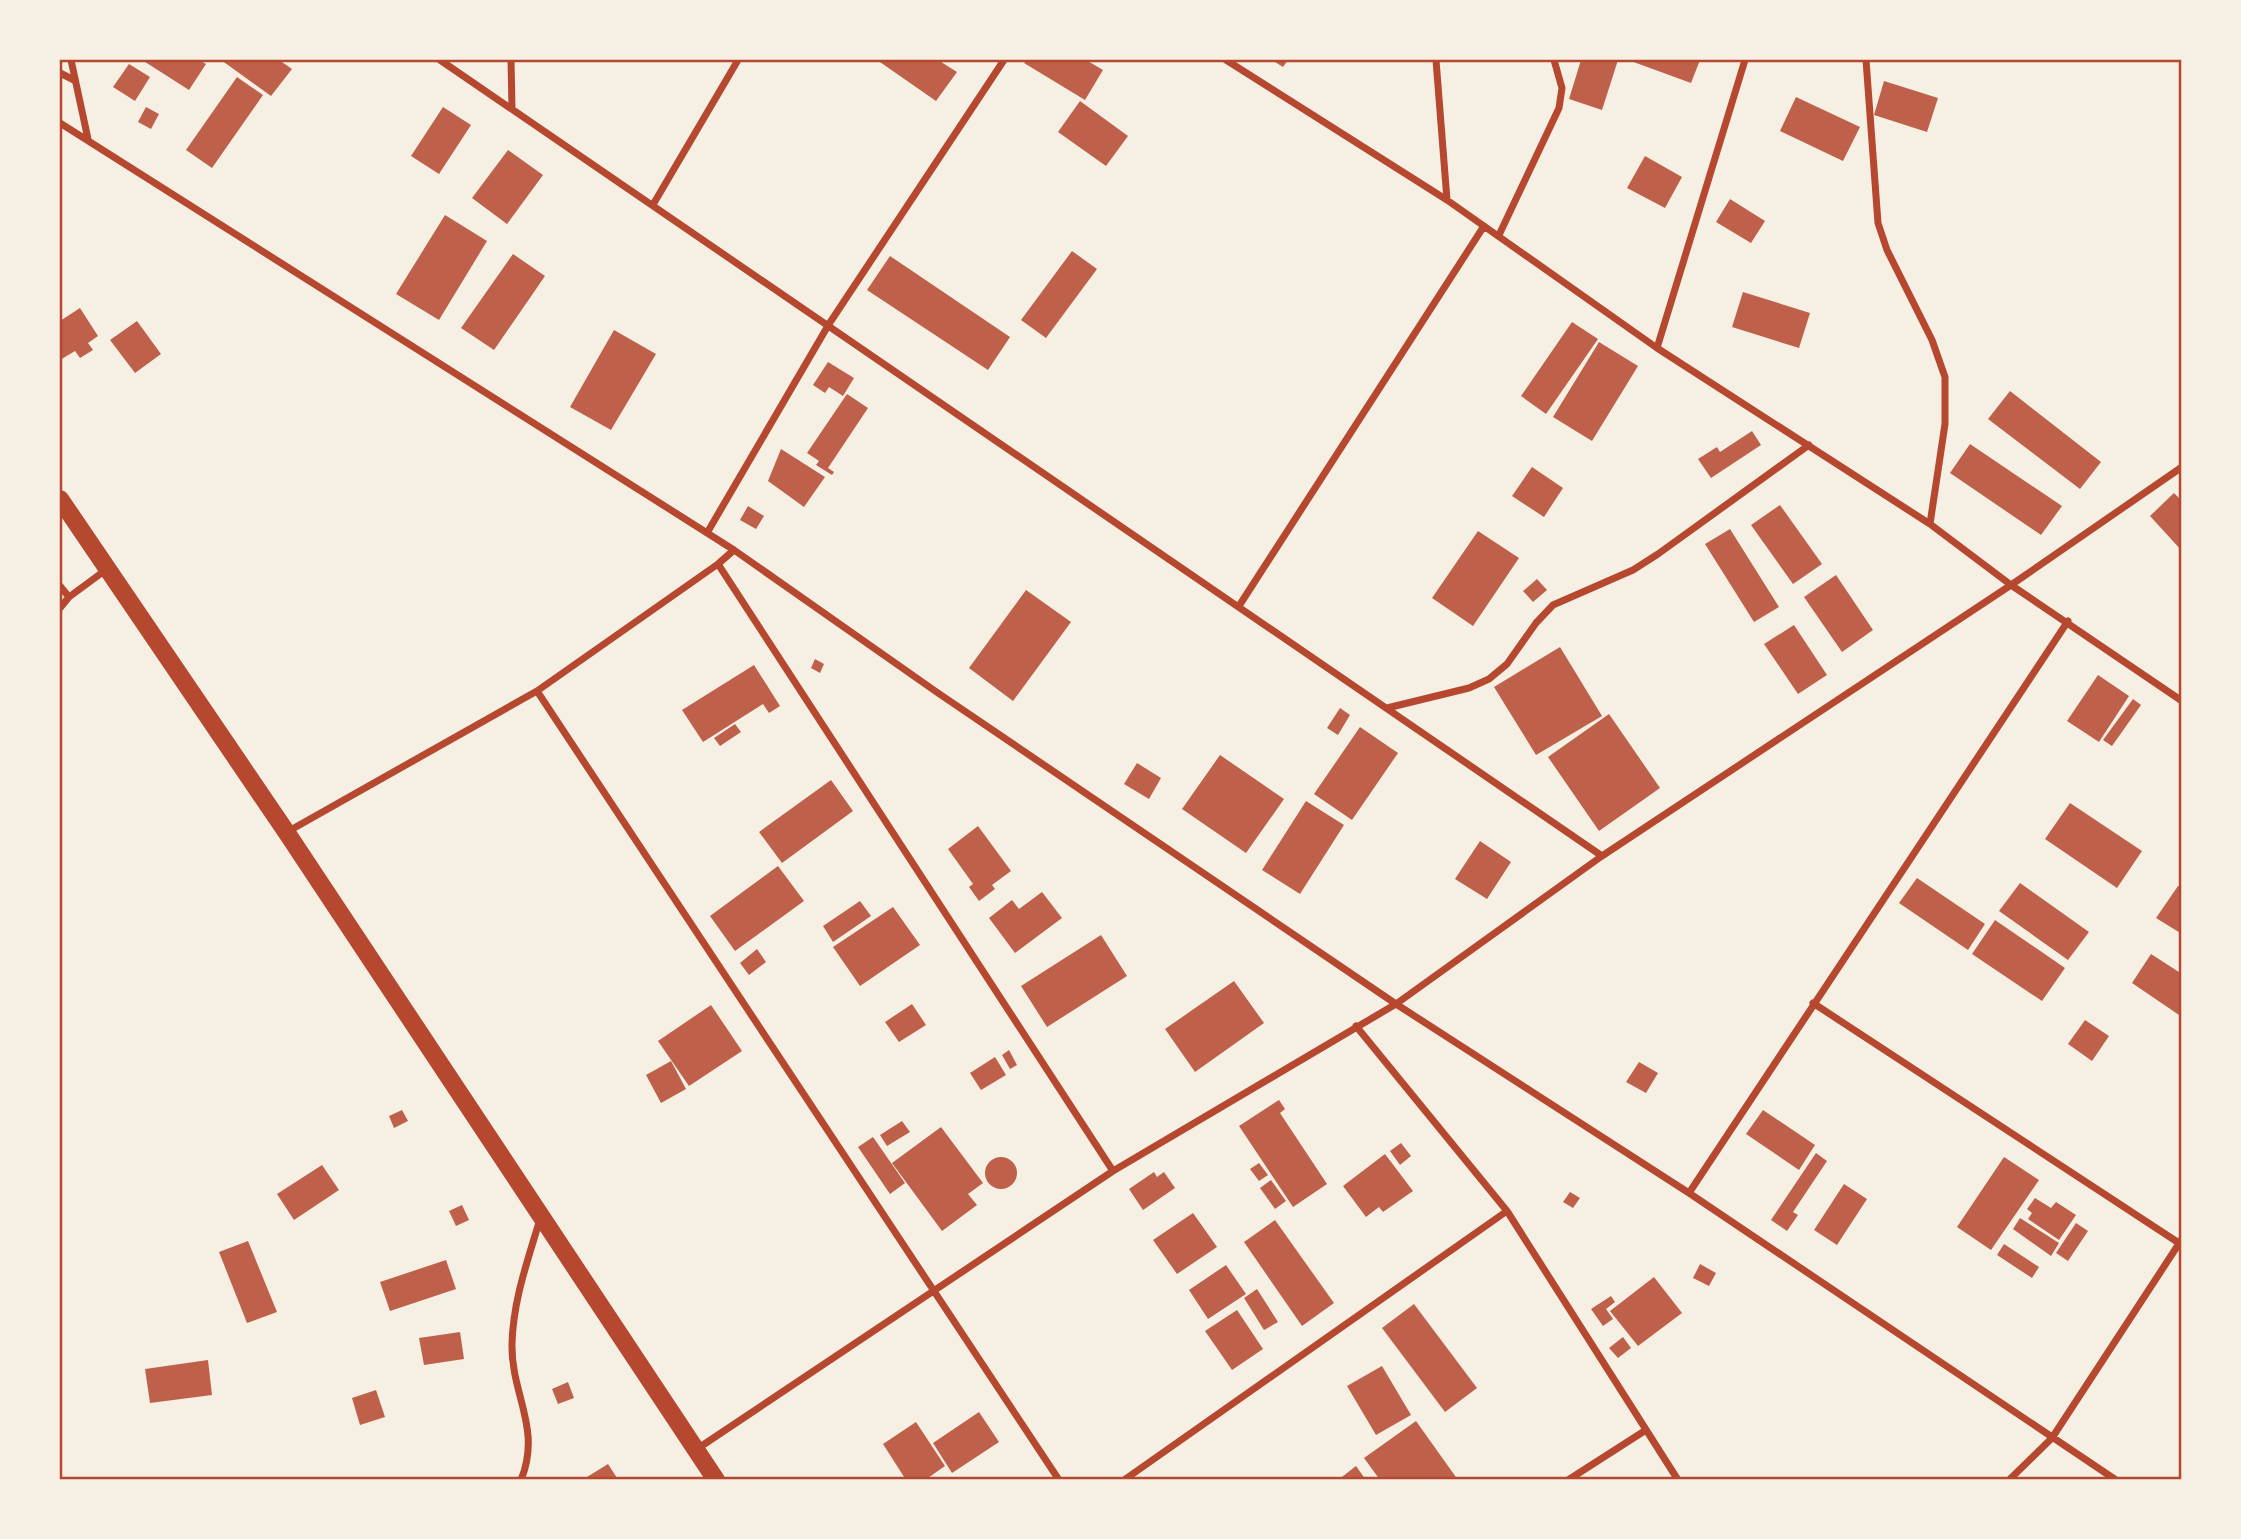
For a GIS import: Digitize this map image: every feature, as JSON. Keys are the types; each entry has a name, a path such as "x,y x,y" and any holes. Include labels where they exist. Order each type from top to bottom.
{"main road":[{"path":"60,499 287,833 410,1023 542,1214 716,1479"}],"street":[{"path":"71,60 85,137"},
{"path":"440,60 654,203 1602,856"},
{"path":"511,60 512,108"},
{"path":"654,203 738,60"},
{"path":"707,533 829,324 1004,60"},
{"path":"1226,60 1499,234 1657,348 1930,524 2011,585 2068,621 2182,701"},
{"path":"1436,60 1447,200"},
{"path":"1499,234 1559,108 1562,88 1555,60"},
{"path":"1657,348 1745,60"},
{"path":"1866,60 1878,223 1887,250 1932,340 1945,377 1945,424 1930,524"},
{"path":"60,73 74,80"},
{"path":"60,125 85,137 734,550 949,701 1396,1004 1689,1194 2116,1479"},
{"path":"1239,606 1484,226"},
{"path":"1387,708 1469,688 1489,679 1507,664 1536,623 1553,605 1650,560 1809,445"},
{"path":"696,1449 1113,1171 1396,1004 1602,856 2011,585 2182,467"},
{"path":"287,833 537,691 718,565 734,550"},
{"path":"718,565 1113,1171"},
{"path":"60,608 69,597 107,568"},
{"path":"60,586 69,597"},
{"path":"1689,1194 2068,621"},
{"path":"537,691 1059,1479"},
{"path":"1813,1003 2181,1242 2052,1438 2009,1479"},
{"path":"1356,1026 1507,1211 1678,1479"},
{"path":"1124,1479 1507,1211"},
{"path":"521,1479 530,1457 529,1434 512,1346 515,1304 542,1214"},
{"path":"1568,1479 1646,1430"}],"building":[{"path":"142,60 199,60 206,64 189,90"},
{"path":"221,60 279,60 292,69 271,96"},
{"path":"877,60 938,60 957,72 936,101"},
{"path":"1027,60 1086,60 1103,70 1085,100 1024,63"},
{"path":"1272,60 1288,60 1283,67"},
{"path":"1581,60 1618,60 1602,110 1569,99"},
{"path":"1628,60 1700,60 1691,83"},
{"path":"129,64 150,77 135,101 113,87"},
{"path":"237,77 263,95 212,168 186,150"},
{"path":"1884,81 1938,98 1927,132 1874,115"},
{"path":"1796,97 1860,127 1843,161 1780,131"},
{"path":"1080,101 1128,136 1106,166 1058,132"},
{"path":"146,107 159,114 151,129 138,122"},
{"path":"443,107 471,125 439,174 411,156"},
{"path":"508,150 543,175 507,224 472,198"},
{"path":"1645,156 1682,177 1665,208 1627,188"},
{"path":"1730,199 1765,221 1751,243 1716,222"},
{"path":"445,215 487,241 439,320 396,294"},
{"path":"1072,251 1097,269 1046,338 1021,320"},
{"path":"513,254 545,276 494,350 461,328"},
{"path":"890,256 1010,337 988,370 867,290"},
{"path":"1743,292 1810,313 1799,348 1732,327"},
{"path":"80,308 98,336 88,343 93,350 80,358 75,351 60,360 60,321"},
{"path":"137,321 161,354 135,373 110,340"},
{"path":"1572,322 1598,339 1546,414 1521,396"},
{"path":"614,330 656,354 611,430 570,407"},
{"path":"1599,342 1638,366 1592,441 1553,417"},
{"path":"828,362 854,378 843,396 829,387 825,393 813,385"},
{"path":"2010,391 2101,462 2080,489 1988,419"},
{"path":"847,394 868,408 828,468 834,472 832,475 816,465 819,461 807,453"},
{"path":"1752,431 1761,445 1711,478 1698,459 1717,447 1720,452"},
{"path":"1970,444 2062,506 2041,535 1950,473"},
{"path":"781,449 825,477 804,507 768,481"},
{"path":"1532,467 1563,488 1544,517 1512,496"},
{"path":"2174,493 2182,501 2182,551 2150,516"},
{"path":"1780,505 1822,564 1793,584 1751,525"},
{"path":"748,506 764,516 756,529 740,520"},
{"path":"1730,529 1779,607 1754,622 1705,544"},
{"path":"1478,531 1519,558 1473,626 1432,598"},
{"path":"1836,575 1873,630 1842,652 1804,597"},
{"path":"1537,579 1547,590 1533,602 1523,591"},
{"path":"1026,590 1071,622 1013,701 969,668"},
{"path":"1794,625 1827,675 1798,694 1764,644"},
{"path":"1560,647 1602,716 1536,755 1494,687"},
{"path":"815,659 824,664 820,673 811,668"},
{"path":"754,665 780,706 769,713 763,704 703,742 682,710"},
{"path":"2098,675 2129,696 2099,742 2067,721"},
{"path":"2133,699 2141,705 2112,746 2103,740"},
{"path":"1340,708 1350,715 1338,735 1327,728"},
{"path":"1609,714 1660,788 1599,831 1548,757"},
{"path":"735,724 741,732 720,746 714,738"},
{"path":"1360,727 1398,753 1352,820 1314,794"},
{"path":"1220,755 1284,799 1246,853 1182,809"},
{"path":"1137,763 1161,778 1149,799 1124,784"},
{"path":"831,780 853,811 782,863 759,832"},
{"path":"1306,801 1344,825 1300,894 1262,870"},
{"path":"2070,803 2142,851 2117,888 2045,839"},
{"path":"978,826 1011,871 992,885 995,889 979,901 969,887 973,884 948,849"},
{"path":"1480,841 1511,862 1487,899 1455,879"},
{"path":"778,866 804,901 735,951 710,916"},
{"path":"1917,878 1985,924 1968,950 1899,903"},
{"path":"2020,883 2089,932 2068,960 1999,911"},
{"path":"2178,886 2182,888 2182,934 2156,918"},
{"path":"1042,892 1062,918 1015,953 989,918 1012,900 1019,909"},
{"path":"860,901 871,916 833,942 823,926"},
{"path":"893,907 920,945 860,986 833,947"},
{"path":"1995,920 2065,968 2042,1001 1972,954"},
{"path":"1101,935 1127,976 1047,1027 1021,986"},
{"path":"757,949 766,962 749,975 740,963"},
{"path":"2151,954 2182,974 2182,1017 2132,983"},
{"path":"1234,981 1264,1023 1195,1072 1165,1029"},
{"path":"912,1004 926,1025 899,1042 885,1022"},
{"path":"711,1005 742,1051 689,1086 658,1041"},
{"path":"2085,1020 2109,1036 2092,1061 2068,1044"},
{"path":"1009,1050 1017,1065 1010,1069 1002,1055"},
{"path":"995,1057 1006,1075 981,1090 970,1073"},
{"path":"671,1061 686,1089 661,1103 646,1075"},
{"path":"1639,1062 1658,1073 1646,1093 1626,1082"},
{"path":"1279,1100 1285,1109 1280,1113 1327,1184 1293,1207 1239,1126"},
{"path":"402,1110 408,1121 394,1128 389,1116"},
{"path":"1763,1110 1815,1145 1799,1170 1746,1134"},
{"path":"902,1121 910,1132 887,1146 880,1135"},
{"path":"941,1127 983,1183 968,1194 977,1205 942,1231 892,1163"},
{"path":"873,1137 905,1183 890,1194 858,1147"},
{"path":"1401,1143 1411,1156 1400,1165 1390,1151"},
{"path":"1816,1153 1827,1161 1793,1212 1798,1215 1787,1231 1771,1220"},
{"path":"1385,1154 1413,1191 1383,1212 1379,1207 1366,1217 1343,1186"},
{"path":"1001,1157 1012,1162 1017,1173 1012,1184 1001,1189 990,1184 985,1173 990,1162"},
{"path":"2004,1157 2039,1180 1991,1250 1957,1227"},
{"path":"1259,1163 1268,1175 1259,1181 1250,1169"},
{"path":"322,1165 339,1190 294,1220 277,1194"},
{"path":"1154,1172 1157,1177 1164,1172 1175,1188 1143,1210 1129,1189"},
{"path":"1271,1180 1286,1201 1275,1209 1260,1188"},
{"path":"1844,1184 1867,1199 1837,1245 1814,1230"},
{"path":"1570,1192 1580,1198 1573,1208 1563,1202"},
{"path":"2035,1198 2051,1208 2056,1202 2076,1215 2059,1240 2028,1219 2032,1213 2027,1209"},
{"path":"462,1205 469,1220 456,1226 449,1211"},
{"path":"1193,1213 1217,1247 1177,1274 1153,1240"},
{"path":"2020,1218 2059,1243 2051,1256 2013,1229"},
{"path":"1275,1220 1334,1303 1302,1326 1244,1242"},
{"path":"2076,1223 2088,1231 2068,1261 2056,1253"},
{"path":"248,1241 277,1312 247,1323 219,1252"},
{"path":"2004,1244 2039,1267 2032,1278 1997,1255"},
{"path":"446,1260 456,1289 390,1311 380,1282"},
{"path":"1700,1264 1716,1273 1709,1286 1693,1278"},
{"path":"1226,1265 1246,1294 1208,1319 1189,1290"},
{"path":"1654,1277 1682,1313 1638,1346 1610,1311"},
{"path":"1257,1289 1278,1322 1264,1330 1244,1298"},
{"path":"1611,1296 1615,1302 1606,1309 1613,1319 1603,1326 1591,1309"},
{"path":"1414,1304 1477,1388 1445,1412 1382,1328"},
{"path":"1237,1310 1263,1349 1232,1370 1205,1331"},
{"path":"460,1332 464,1359 424,1365 419,1338"},
{"path":"1623,1337 1631,1348 1618,1358 1609,1348"},
{"path":"208,1360 212,1395 150,1403 145,1369"},
{"path":"1382,1366 1411,1415 1376,1435 1347,1386"},
{"path":"568,1382 574,1398 558,1404 552,1389"},
{"path":"376,1390 385,1417 360,1425 352,1398"},
{"path":"979,1412 999,1442 952,1473 933,1443"},
{"path":"1416,1421 1458,1480 1380,1480 1364,1458"},
{"path":"916,1422 945,1466 925,1480 906,1480 883,1444"},
{"path":"608,1464 617,1478 589,1480 587,1477"},
{"path":"1356,1466 1366,1480 1338,1480"}]}
